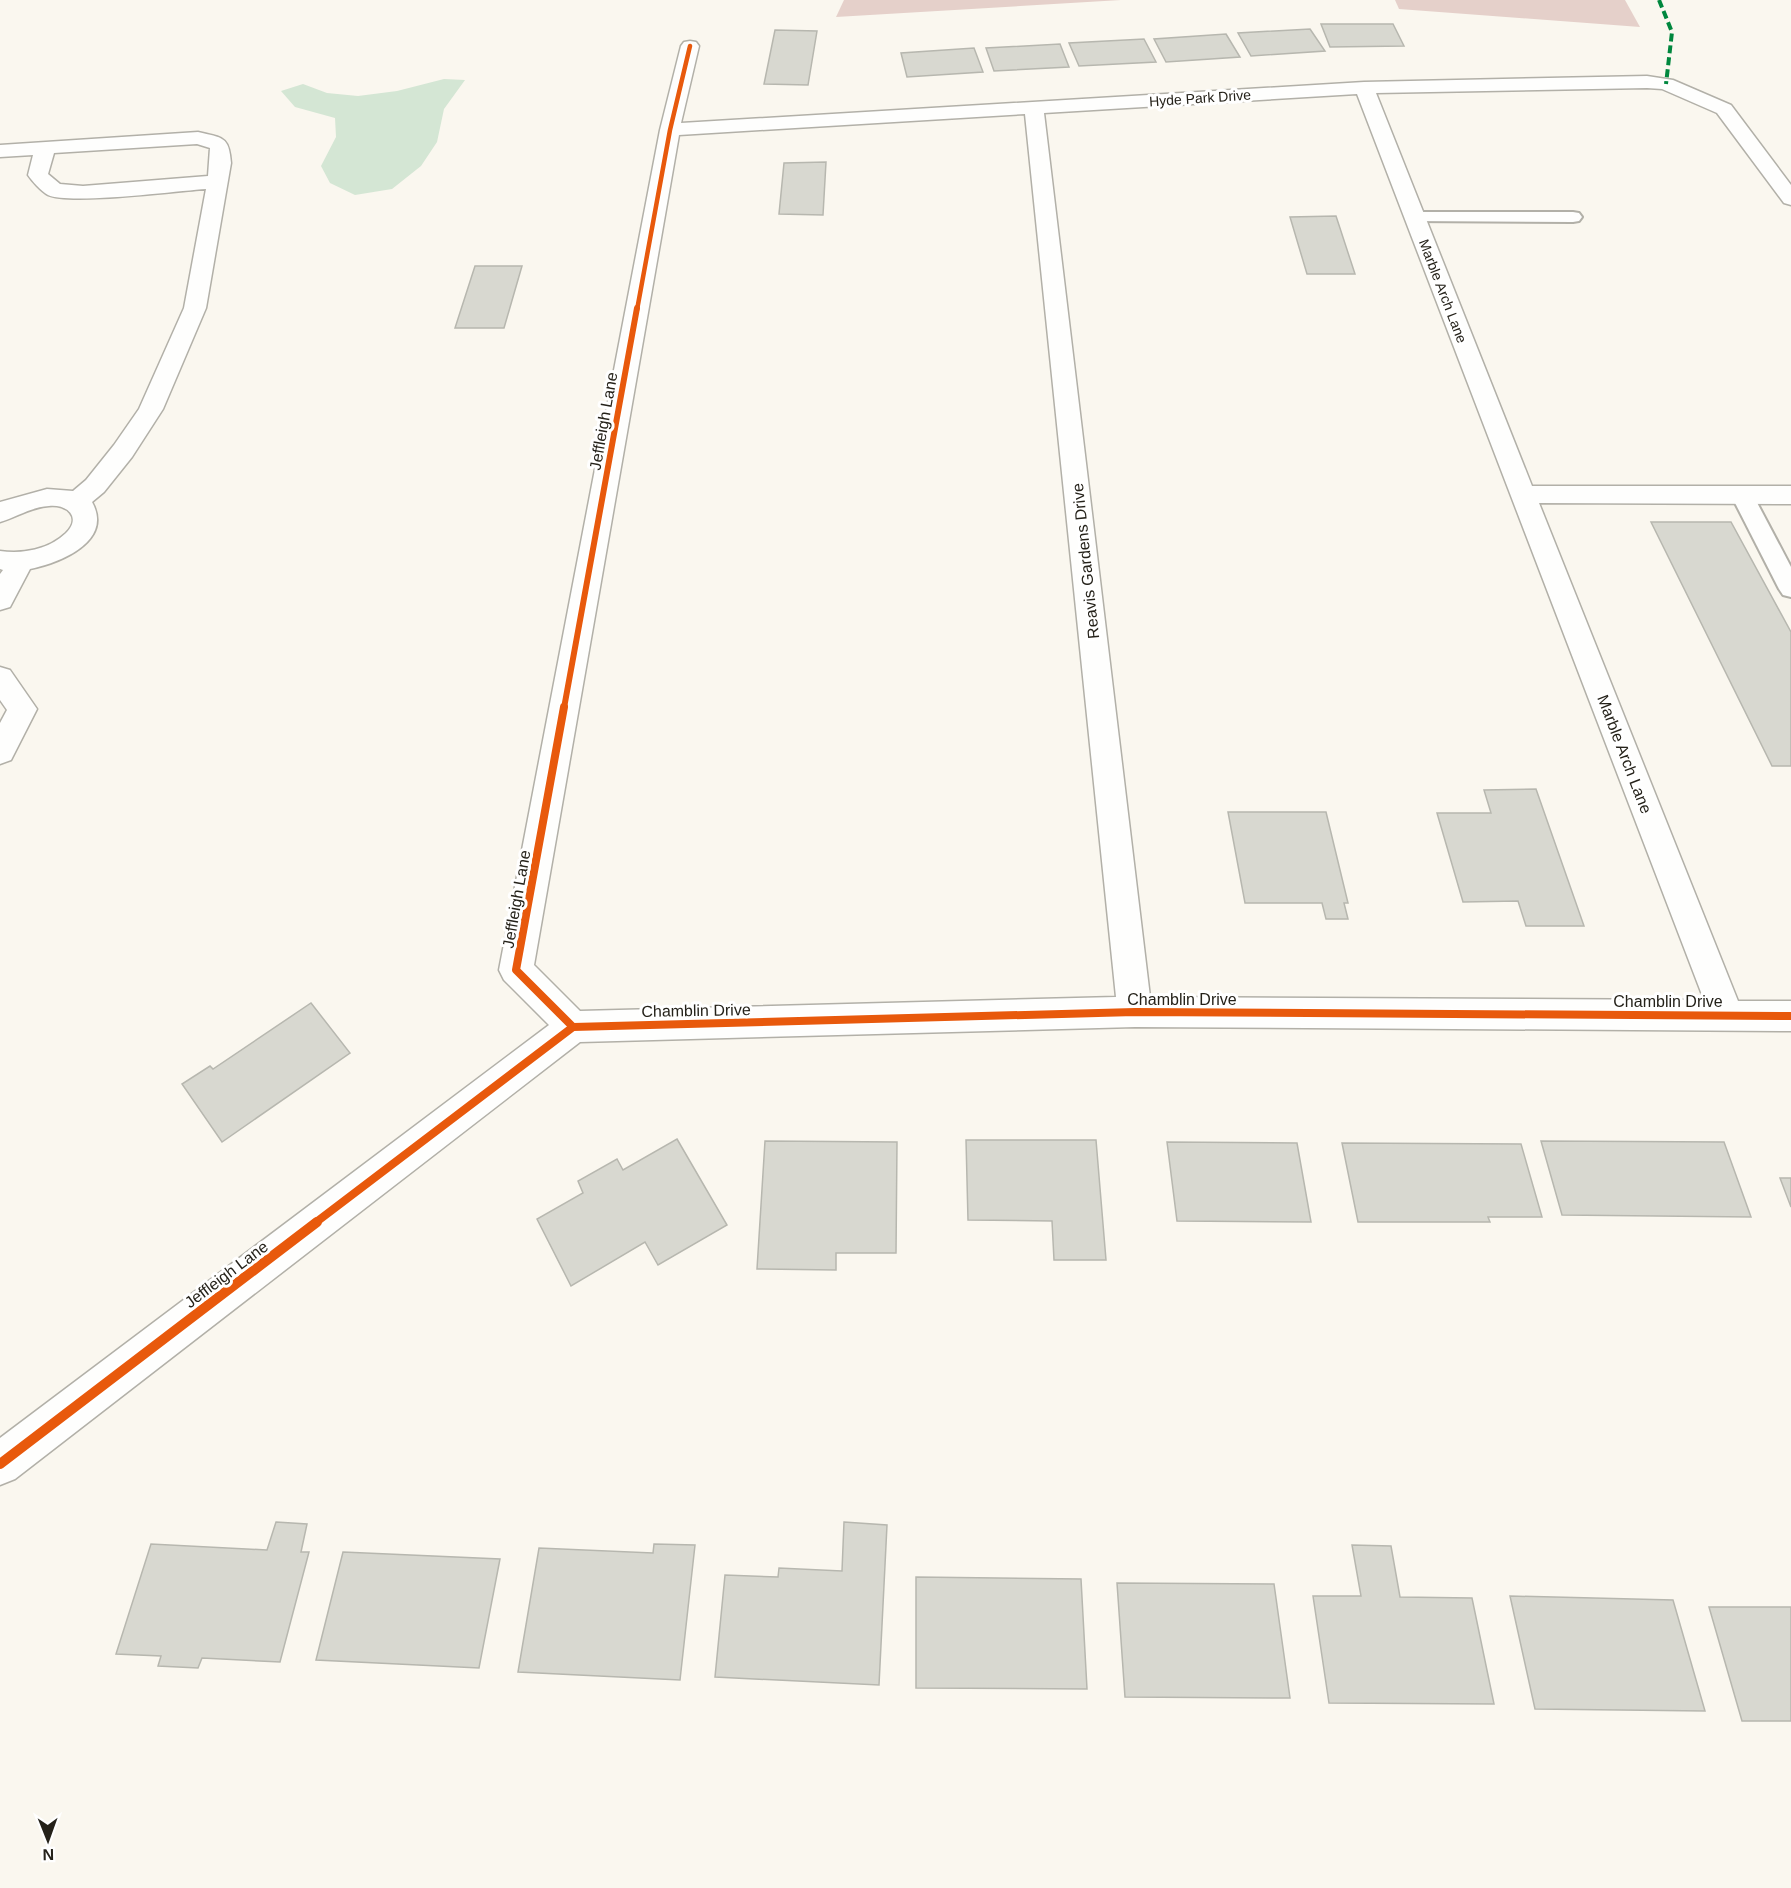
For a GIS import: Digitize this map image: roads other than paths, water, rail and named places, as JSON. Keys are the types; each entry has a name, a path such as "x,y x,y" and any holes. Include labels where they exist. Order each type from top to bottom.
{"street":[{"name":"Jeffleigh Lane","path":"0,1464 573,1027 516,970 670,130 690,46"},
{"name":"Hyde Park Drive","path":"670,130 1364,88 1647,82 1666,84 1724,109 1791,199"},
{"name":"Marble Arch Lane","path":"1364,88 1727,1015"},
{"name":"Reavis Gardens Drive","path":"1034,109 1135,1012"},
{"path":"0,151 198,138 219,145 221,164 195,308 151,409 123,451 94,486 75,503"},
{"path":"45,148 38,175 54,190 83,192 216,182"},
{"path":"1522,494 1791,495"},
{"path":"0,513 19,503 53,496 68,499 85,513 85,523 79,535 53,554 10,561 0,600"},
{"path":"0,678 22,709 0,752"},
{"name":"Chamblin Drive","path":"573,1027 1135,1012 1791,1016"}],"lane":[{"path":"1414,217 1574,217"},
{"path":"1742,495 1791,589"}]}
